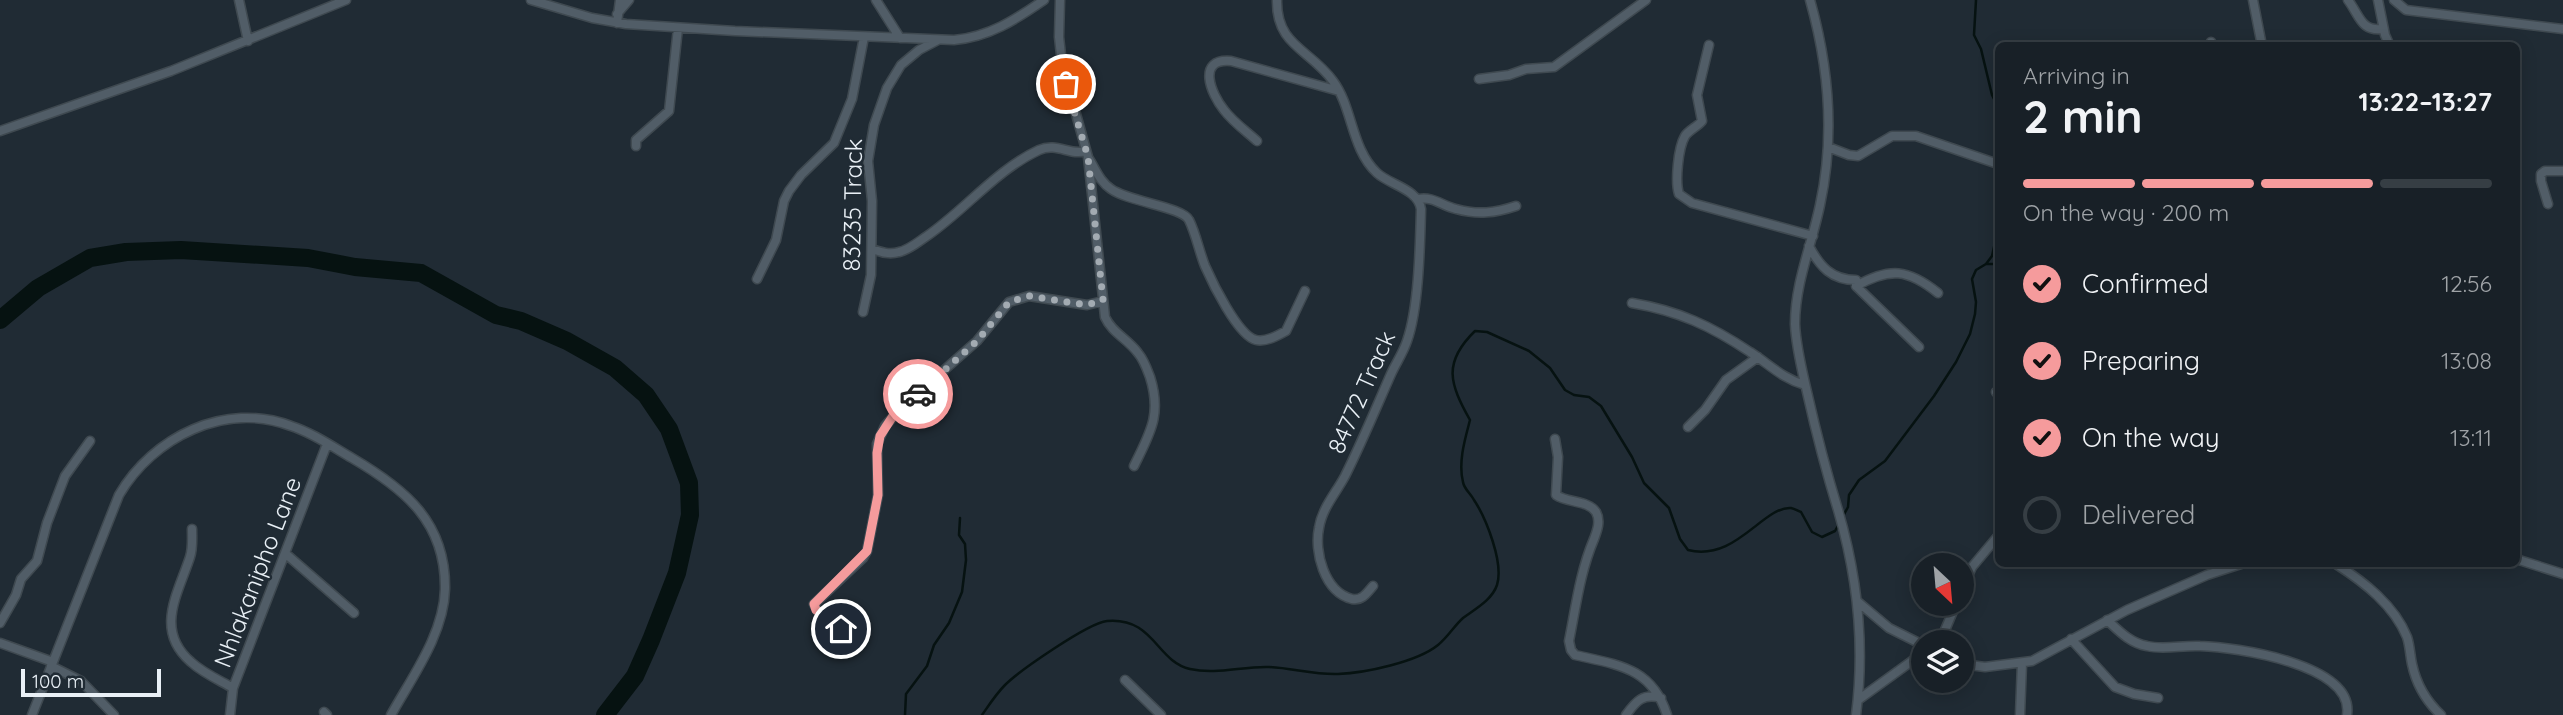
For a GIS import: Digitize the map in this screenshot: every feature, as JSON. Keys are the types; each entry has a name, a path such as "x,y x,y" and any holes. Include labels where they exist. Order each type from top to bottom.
{"street":[{"path":"239,0 248,41"},
{"path":"0,131 248,41 346,0"},
{"path":"531,0 592,19 617,18 678,28 938,40 965,39 995,31 1044,0"},
{"path":"617,18 620,0"},
{"path":"617,18 629,0"},
{"path":"876,0 900,38"},
{"path":"1060,0 1059,37 1062,64 1087,154 1103,300 1108,323 1138,352 1144,362 1156,401 1154,423 1134,466"},
{"path":"1277,0 1277,15 1282,31 1326,73 1339,91 1361,150 1374,171 1419,199 1428,198 1455,209 1487,214 1516,206"},
{"path":"1479,79 1509,75 1527,69 1554,67 1646,0"},
{"path":"1810,0 1821,40 1828,147 1824,187 1800,283 1796,324 1805,386 1858,602 1861,640 1856,715"},
{"path":"2253,0 2261,42"},
{"path":"2348,0 2367,27 2373,30 2384,29"},
{"path":"2378,0 2389,42"},
{"path":"2393,0 2406,10 2414,12 2563,29"},
{"path":"636,146 636,141 669,111 678,28"},
{"path":"757,279 776,240 784,201 789,191 813,162 834,143 852,99 864,37"},
{"name":"83235 Track","path":"863,312 871,275 872,201 868,161 874,125 887,88 901,65 919,50 938,40"},
{"path":"1709,45 1697,95 1702,121 1687,133 1681,144 1676,181 1679,194 1692,203 1813,236"},
{"path":"1257,141 1223,109 1215,95 1209,73 1217,62 1231,61 1339,91"},
{"path":"1828,147 1858,156 1886,138 1916,135 1995,163"},
{"path":"872,250 890,254 912,247 945,224 1020,161 1039,150 1053,146 1087,154"},
{"path":"1087,154 1097,174 1110,189 1140,202 1180,211 1188,217 1206,269 1236,323 1251,338 1266,339 1286,331 1305,291"},
{"path":"2548,204 2541,174 2545,171 2563,171"},
{"name":"84772 Track","path":"1373,586 1358,599 1343,595 1325,573 1318,558 1318,529 1322,514 1340,484 1386,391 1410,333 1420,244 1422,209 1419,199"},
{"path":"1810,246 1819,263 1830,274 1856,280 1856,286 1919,347"},
{"path":"1856,286 1878,274 1901,273 1917,278 1938,293"},
{"path":"843,638 839,624 819,612 814,604 867,551 878,495 877,444 893,416 977,341 1009,302 1029,296 1087,305 1103,300"},
{"path":"1632,303 1688,317 1712,328 1758,357 1783,377 1805,386"},
{"path":"1688,427 1705,410 1726,380 1758,357"},
{"path":"32,715 120,495 133,473 159,448 176,437 203,425 254,418 291,425 374,471 410,497 426,521 442,559 445,592 429,646 391,715"},
{"path":"1555,439 1558,457 1556,495 1588,506 1596,512 1598,522 1582,572 1569,641 1571,650 1575,655 1638,674 1654,686 1667,715"},
{"path":"0,623 12,603 21,579 37,561 47,523 65,476 90,441"},
{"name":"Nhlakanipho Lane","path":"230,715 233,688 327,444"},
{"path":"192,530 191,552 172,609 171,630 178,647 191,663 233,688"},
{"path":"1974,565 1995,540"},
{"path":"286,554 354,613"},
{"path":"2520,560 2563,575"},
{"path":"1974,666 2022,663 2042,656 2107,620 2175,588 2233,567"},
{"path":"2340,567 2367,585 2394,616 2408,640 2412,665 2420,687 2441,715"},
{"path":"1858,602 1889,628 1911,639"},
{"path":"2107,620 2129,639 2144,646 2214,647 2268,656 2309,669 2338,687 2347,702 2347,715"},
{"path":"2071,639 2115,687 2158,698"},
{"path":"0,643 52,664 81,681 114,715"},
{"path":"1858,700 1911,662"},
{"path":"2020,715 2022,663"},
{"path":"1125,680 1161,715"},
{"path":"1626,715 1641,698 1650,695 1661,698"}],"waterway":[{"path":"1976,0 1974,35 1981,49 1995,101"},
{"path":"1842,518 1848,507 1849,495 1859,480 1885,461 1956,362 1970,334 1975,314 1972,279 1976,270 1992,256 1995,242"},
{"path":"0,320 38,288 90,258 126,252 181,250 308,258 355,267 421,273 496,315 521,321 567,341 615,368 646,395 669,429 689,483 690,515 677,573 651,640 635,676 605,715"},
{"path":"1986,264 1995,264"},
{"path":"982,715 1002,688 1024,669 1070,638 1107,621 1135,626 1145,632 1169,658 1200,671 1269,667 1349,673 1376,669 1417,657 1438,645 1463,618 1491,595 1499,576 1496,553 1488,529 1479,508 1465,487 1461,467 1470,420 1454,384 1454,364 1457,353 1475,331 1487,332 1529,351 1550,368 1565,390 1574,395 1589,397 1601,406 1632,457 1644,483 1669,508 1680,539 1688,550 1705,552 1720,548 1770,515 1791,508 1801,512 1812,532 1822,537 1835,531 1839,524"},
{"path":"905,715 906,694 927,666 934,645 949,623 962,592 966,560 965,544 959,535 960,518"}],"way so far":[{"path":"918,394 977,341 1009,302 1029,296 1087,305 1103,300 1088,157 1066,84"}],"route":[{"path":"841,629 836,621 816,610 814,604 863,558 867,551 878,495 877,444 893,416 918,394"}]}
